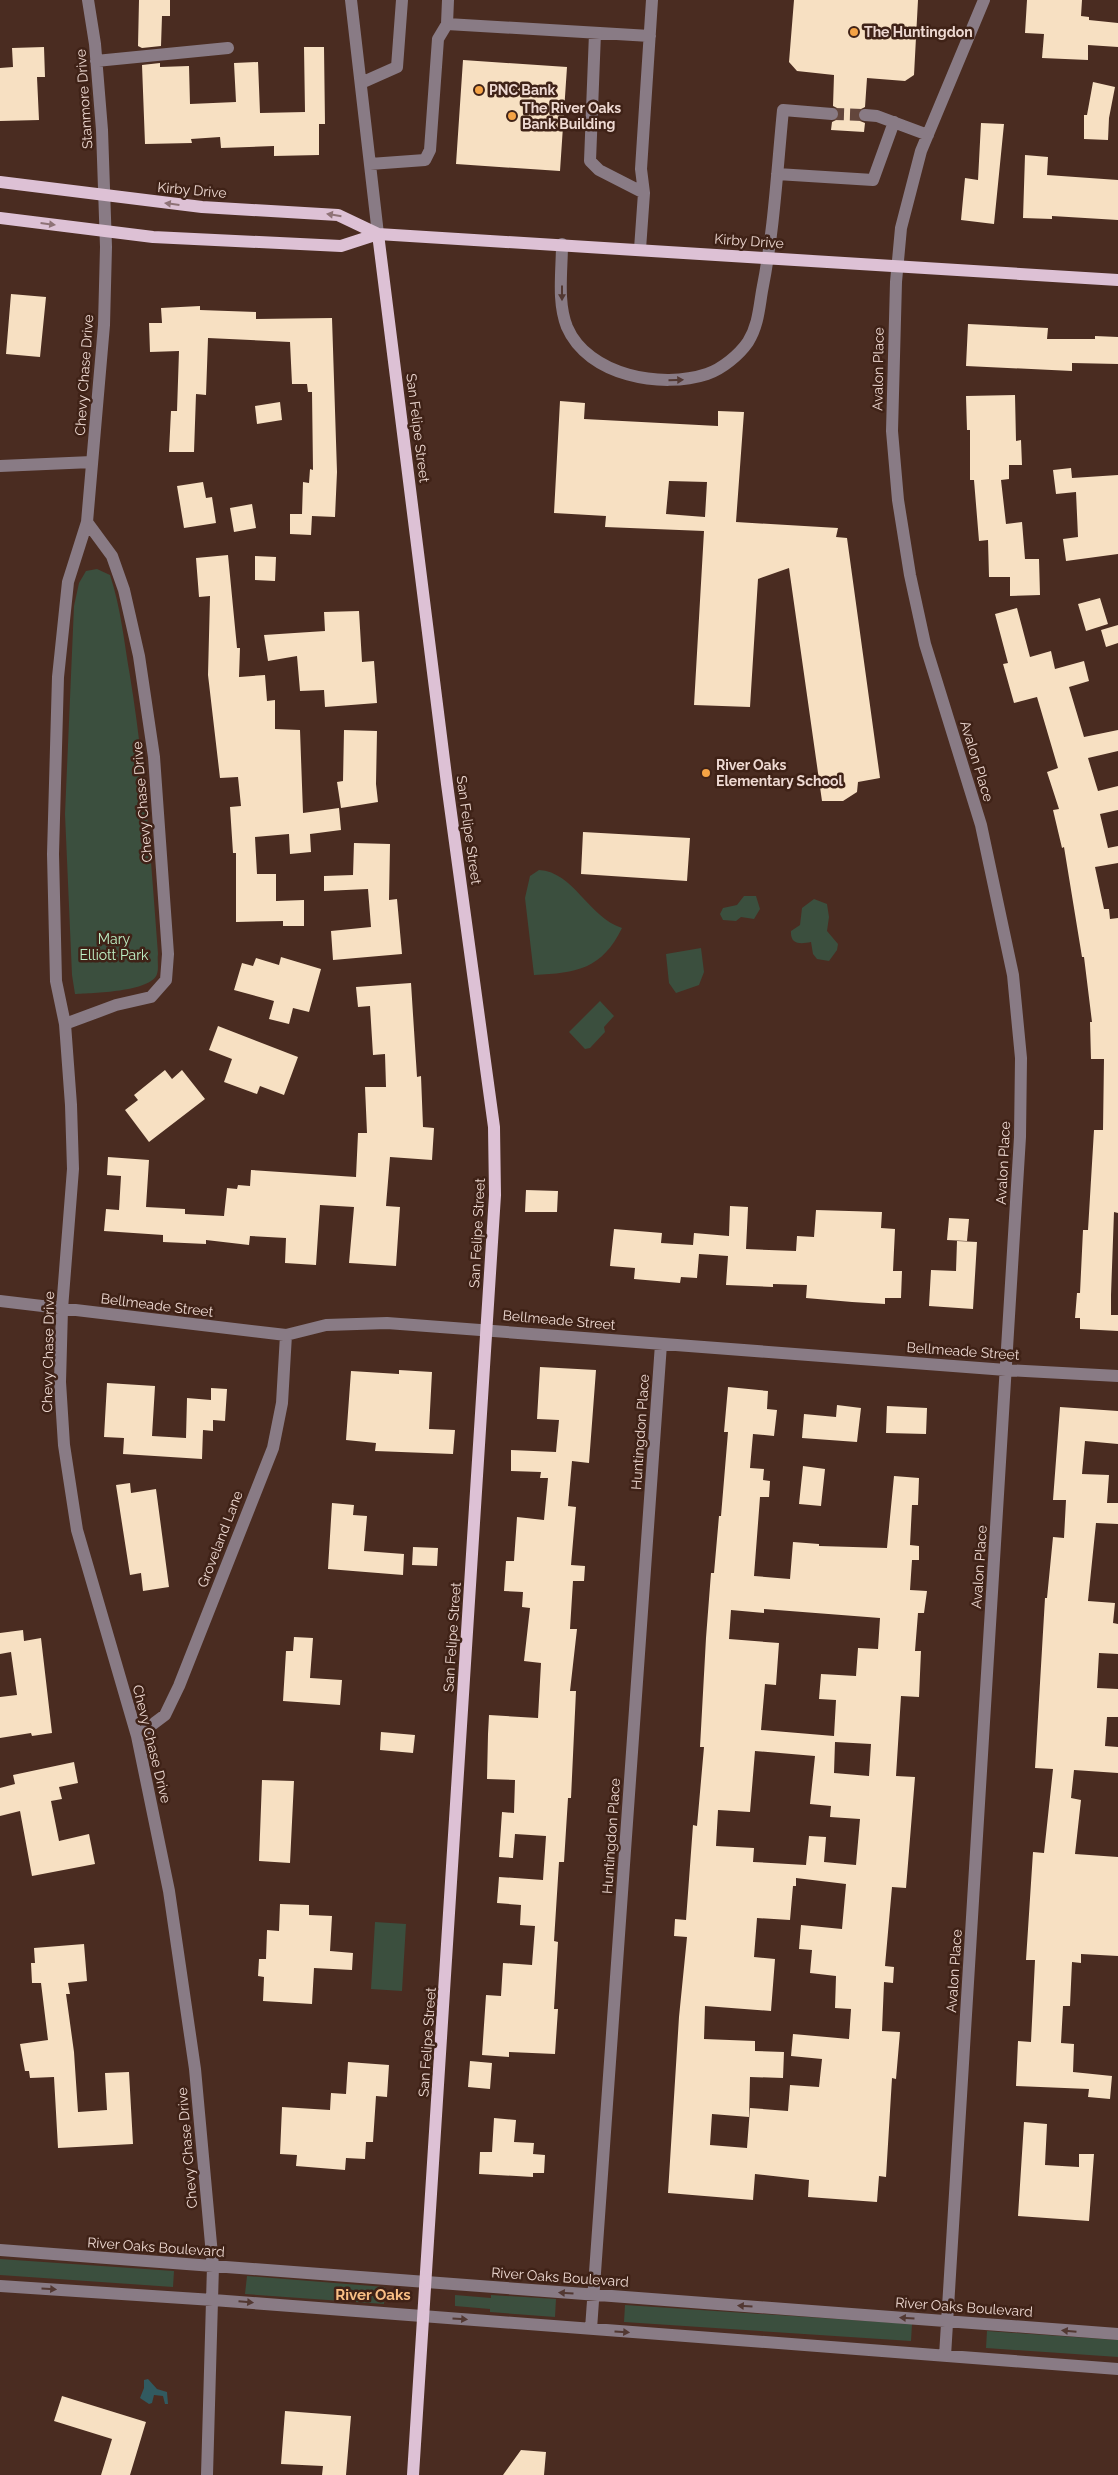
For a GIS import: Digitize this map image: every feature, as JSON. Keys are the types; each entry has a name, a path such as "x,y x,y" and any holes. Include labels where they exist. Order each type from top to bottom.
{"main road":[{"name":"Kirby Drive","path":"0,182 202,207 338,215 378,234"},
{"name":"Kirby Drive","path":"0,218 153,237 341,246 378,234 1118,280"},
{"name":"San Felipe Street","path":"378,234 447,784 494,1127 495,1195 427,2282 413,2475"}],"street":[{"name":"Stanmore Drive","path":"88,0 96,61 106,196 106,231"},
{"name":"San Felipe Street","path":"351,0 378,234"},
{"path":"361,83 397,67 402,0"},
{"path":"370,164 425,160 430,150 438,39 447,24 448,0"},
{"path":"640,249 644,193 641,169 652,0"},
{"name":"Avalon Place","path":"945,2356 1020,1137 1020,1058 1014,974 981,825 925,644 910,575 898,500 892,431 896,267 902,228 921,152 984,0"},
{"path":"447,24 650,36"},
{"path":"595,33 590,161 599,170 644,193"},
{"path":"96,61 228,48"},
{"path":"562,244 562,306 567,328 575,339 601,364 654,380 680,380 708,374 728,362 748,342 758,322 769,258 783,110 832,114"},
{"path":"865,115 877,116 928,134"},
{"path":"777,174 873,180 894,122"},
{"name":"Chevy Chase Drive","path":"106,231 104,326 88,522 68,582 58,677 53,873 56,981 65,1024 71,1105 73,1170 62,1309 60,1382 64,1446 77,1530 137,1736 169,1891 195,2069 213,2266 207,2475"},
{"path":"0,466 92,462"},
{"name":"Chevy Chase Drive","path":"65,1024 116,1005 151,997 166,980 168,954 154,757 139,656 124,590 115,565 88,522"},
{"name":"Bellmeade Street","path":"0,1301 286,1335 326,1325 387,1323 486,1328 661,1344 1006,1370 1118,1376"},
{"name":"Groveland Lane","path":"137,1736 165,1715 179,1686 272,1448 282,1403 286,1335"},
{"name":"Huntingdon Place","path":"591,2329 661,1344"},
{"name":"River Oaks Boulevard","path":"0,2250 1118,2334"},
{"path":"0,2286 213,2300 1118,2369"}],"green space":[{"name":"Mary Elliott Park","path":"97,569 110,575 114,587 130,676 140,745 147,815 158,969 157,974 152,980 144,985 107,992 75,994 72,975 65,814 74,606 79,583 86,571"},
{"path":"539,870 562,878 600,915 622,928 606,952 587,966 563,973 534,975 525,898 530,876"},
{"path":"744,896 756,896 760,909 754,919 741,917 736,921 723,920 720,914 723,908 737,905"},
{"path":"814,899 827,904 829,917 827,931 838,944 837,950 829,961 817,959 813,954 811,942 797,943 791,936 791,931 800,925 802,908"},
{"path":"701,948 704,972 699,985 676,993 669,983 666,954"},
{"path":"600,1001 614,1016 604,1027 605,1032 590,1048 585,1049 569,1032"},
{"path":"375,1922 406,1924 402,1991 371,1989"},
{"path":"0,2259 174,2271 173,2287 0,2275"},
{"path":"247,2276 385,2287 384,2304 245,2294"},
{"path":"455,2295 491,2298 491,2295 556,2299 555,2317 490,2312 490,2309 455,2306"},
{"path":"625,2305 912,2324 911,2341 624,2322"},
{"path":"987,2331 1118,2340 1118,2357 986,2348"}],"water":[{"path":"148,2379 157,2389 167,2392 168,2404 165,2404 163,2396 154,2395 152,2403 149,2404 140,2398 144,2388 144,2380"}],"building":[{"path":"139,0 170,0 170,16 162,16 161,46 142,48 138,46"},
{"name":"The Huntingdon","path":"794,0 918,0 914,75 905,81 867,78 865,107 859,110 857,115 860,121 865,123 864,132 831,130 832,122 838,119 840,114 837,108 833,106 834,75 797,71 789,62"},
{"path":"1027,0 1082,0 1081,16 1089,17 1089,20 1118,23 1118,47 1088,45 1088,60 1042,58 1044,34 1025,33"},
{"path":"44,47 45,77 37,77 39,120 0,121 0,68 13,67 12,48"},
{"path":"304,47 324,47 325,124 319,124 319,155 274,156 274,146 221,148 220,137 191,139 192,143 145,144 142,65 160,63 160,67 189,66 190,104 236,102 234,63 258,62 260,113 305,112"},
{"name":"The River Oaks Bank Building","path":"463,60 567,67 560,171 456,164"},
{"path":"1093,82 1115,87 1109,118 1108,140 1084,139 1084,115 1087,115"},
{"path":"981,123 1004,124 994,224 961,220 965,178 978,180"},
{"path":"1025,155 1048,157 1047,175 1118,180 1118,220 1052,216 1052,219 1023,218"},
{"path":"11,294 46,297 40,357 6,354"},
{"path":"200,306 200,310 256,312 256,319 332,318 337,472 335,517 312,516 311,535 290,534 290,514 302,514 303,482 309,483 310,469 313,470 312,392 308,392 307,384 292,384 290,342 208,338 206,395 196,394 194,452 169,452 171,411 177,411 179,351 150,352 149,323 162,323 161,308"},
{"path":"968,324 1048,328 1047,339 1095,339 1095,336 1118,337 1118,364 1072,363 1072,371 966,366"},
{"path":"1015,395 1016,441 1021,440 1022,465 1009,465 1009,479 1001,480 1006,524 1022,522 1025,559 1039,559 1040,595 1010,596 1010,577 989,577 988,540 979,541 974,480 970,480 970,430 967,430 966,396"},
{"path":"560,401 585,403 584,419 718,426 718,411 744,412 736,522 838,528 836,537 847,538 880,778 858,782 857,792 843,801 822,801 789,568 758,579 750,707 694,705 704,531 605,527 606,516 554,513","holes":["669,481 707,482 705,517 666,514"]},
{"path":"280,402 282,420 257,424 255,406"},
{"path":"1071,468 1072,478 1118,475 1118,554 1066,561 1063,539 1078,537 1076,492 1056,494 1053,470"},
{"path":"203,482 206,498 212,497 216,523 184,528 177,486"},
{"path":"252,504 256,528 234,532 230,508"},
{"path":"228,555 237,648 240,648 239,677 265,675 267,701 275,700 275,729 300,730 303,813 339,808 341,830 310,834 311,852 290,854 289,834 255,837 257,874 276,874 276,901 304,900 304,926 283,926 283,921 236,922 236,853 233,853 230,807 241,806 238,777 220,778 208,675 210,596 199,597 196,558"},
{"path":"255,556 276,557 275,581 255,580"},
{"path":"1100,598 1108,624 1086,631 1078,604"},
{"path":"1017,608 1030,657 1051,651 1055,669 1084,661 1089,681 1069,687 1084,737 1118,730 1118,751 1088,758 1098,791 1118,786 1118,810 1100,814 1108,848 1118,846 1118,863 1095,867 1104,909 1109,909 1110,919 1118,918 1118,1213 1114,1212 1111,1315 1118,1315 1118,1331 1080,1329 1080,1318 1075,1318 1077,1293 1080,1293 1083,1230 1088,1230 1094,1130 1103,1130 1104,1059 1091,1059 1090,1022 1092,1022 1084,957 1082,957 1064,847 1062,848 1053,810 1059,809 1047,772 1058,768 1037,697 1014,703 1003,664 1008,663 995,614"},
{"path":"359,611 362,662 374,661 377,703 325,707 324,690 300,691 297,656 268,661 264,635 325,631 324,612"},
{"path":"1118,625 1118,643 1106,647 1101,630"},
{"path":"344,730 377,731 376,784 378,802 341,808 337,782 343,781"},
{"path":"583,832 690,838 687,881 581,874"},
{"path":"354,843 390,844 389,900 397,899 402,954 333,960 331,931 371,927 368,889 324,891 324,876 353,875"},
{"path":"281,957 321,969 309,1012 293,1008 289,1024 269,1019 274,1001 234,990 242,963 253,966 256,958 279,965"},
{"path":"411,983 417,1077 421,1076 423,1127 434,1128 432,1160 390,1157 386,1206 400,1207 396,1266 349,1263 354,1207 320,1205 316,1265 285,1263 286,1238 250,1236 249,1245 206,1240 206,1244 163,1242 163,1235 104,1231 106,1209 119,1210 121,1176 107,1175 108,1157 149,1160 146,1207 185,1209 185,1214 224,1216 227,1188 237,1189 238,1185 250,1186 251,1170 356,1177 358,1133 367,1133 365,1087 386,1087 385,1054 373,1055 370,1006 358,1007 356,987"},
{"path":"218,1026 298,1057 284,1095 260,1086 257,1094 224,1082 232,1059 209,1050"},
{"path":"165,1070 172,1079 182,1070 205,1099 149,1142 125,1110 138,1100 134,1095"},
{"path":"526,1190 558,1191 557,1212 525,1212"},
{"path":"730,1206 748,1207 746,1249 796,1251 797,1236 814,1237 816,1210 882,1212 881,1228 895,1229 893,1271 902,1271 901,1298 885,1298 885,1304 852,1302 806,1298 807,1285 773,1284 773,1287 726,1285 728,1256 699,1254 697,1278 681,1277 680,1283 634,1279 635,1268 610,1266 614,1229 662,1233 661,1243 693,1245 694,1233 729,1236"},
{"path":"949,1218 969,1219 967,1241 947,1240"},
{"path":"957,1241 977,1242 973,1309 929,1306 931,1270 956,1271"},
{"path":"540,1367 596,1370 589,1463 572,1461 568,1506 576,1507 571,1565 585,1566 584,1581 573,1581 570,1629 577,1629 570,1691 576,1691 571,1798 568,1798 564,1862 559,1862 554,1941 558,1942 554,2009 558,2009 555,2054 509,2052 509,2057 482,2055 486,1995 501,1996 503,1963 532,1965 535,1926 520,1925 521,1905 497,1903 499,1877 543,1880 546,1836 515,1834 513,1858 499,1857 502,1812 514,1813 515,1780 487,1779 488,1734 489,1715 538,1718 541,1663 524,1661 530,1608 522,1607 523,1592 504,1591 506,1561 514,1561 517,1517 544,1520 548,1478 540,1478 541,1472 511,1471 511,1450 556,1452 559,1420 537,1419"},
{"path":"399,1370 432,1372 429,1429 455,1430 453,1454 375,1451 376,1443 346,1440 351,1371 399,1374"},
{"path":"107,1383 155,1386 152,1436 186,1438 187,1398 211,1400 211,1388 227,1389 225,1421 213,1420 213,1431 203,1430 202,1459 123,1454 124,1438 104,1437"},
{"path":"728,1387 768,1391 767,1409 777,1410 774,1436 753,1434 750,1468 764,1469 763,1480 770,1481 769,1497 760,1497 754,1576 790,1579 793,1542 819,1544 819,1546 887,1548 894,1476 919,1478 918,1505 912,1505 910,1545 919,1546 919,1560 912,1560 910,1590 927,1591 924,1613 918,1613 915,1651 921,1651 919,1697 901,1696 896,1776 915,1777 906,1888 892,1887 885,1966 894,1967 893,1983 884,1982 882,2031 900,2032 896,2079 892,2078 886,2177 879,2176 877,2202 808,2197 809,2180 755,2174 753,2200 668,2193 679,2017 687,1937 674,1936 675,1919 686,1920 693,1825 697,1826 704,1747 700,1747 711,1573 714,1573 719,1516 721,1516 728,1432 724,1432","holes":["764,1609 880,1618 878,1649 858,1648 856,1676 821,1674 819,1699 836,1700 834,1736 761,1730 765,1684 776,1685 779,1643 729,1639 731,1610 764,1613","835,1742 871,1744 869,1776 834,1773","755,1751 815,1756 810,1804 831,1806 830,1817 860,1819 856,1865 824,1862 826,1837 809,1836 806,1865 753,1862 754,1848 716,1846 718,1810 750,1812","796,1878 846,1884 842,1929 801,1925 799,1949 812,1950 810,1973 836,1976 835,2008 851,2009 849,2039 793,2034 791,2056 822,2059 819,2087 790,2085 788,2111 750,2108 747,2148 710,2145 712,2114 749,2117 750,2077 783,2078 784,2052 755,2051 755,2041 704,2039 705,2006 771,2011 775,1959 754,1957 757,1918 790,1920 793,1886 796,1886"]},
{"path":"837,1405 861,1408 857,1442 802,1438 804,1414 836,1417"},
{"path":"887,1406 927,1408 926,1434 886,1433"},
{"path":"1060,1407 1118,1411 1118,1444 1085,1441 1082,1474 1109,1475 1107,1503 1118,1503 1118,1524 1096,1523 1088,1601 1115,1603 1113,1623 1118,1624 1118,1654 1099,1653 1097,1688 1118,1689 1118,1717 1107,1717 1105,1746 1118,1747 1118,1773 1074,1770 1071,1798 1081,1800 1075,1854 1118,1857 1118,1956 1081,1954 1081,1963 1072,1962 1070,2006 1063,2006 1061,2043 1074,2044 1073,2072 1112,2076 1110,2099 1088,2097 1089,2089 1016,2086 1018,2041 1031,2042 1035,1960 1026,1960 1033,1852 1044,1853 1053,1769 1035,1768 1045,1598 1047,1598 1053,1537 1064,1538 1066,1500 1053,1500"},
{"path":"803,1466 825,1469 821,1506 799,1504"},
{"path":"130,1483 131,1493 156,1489 169,1587 143,1591 141,1573 130,1575 116,1485"},
{"path":"332,1503 354,1505 353,1515 367,1516 364,1551 404,1554 403,1575 328,1569"},
{"path":"413,1547 438,1548 437,1566 412,1565"},
{"path":"23,1630 24,1641 41,1638 52,1733 32,1736 31,1733 0,1738 0,1697 17,1695 11,1652 0,1654 0,1633"},
{"path":"294,1637 313,1638 310,1678 342,1680 340,1705 283,1701 286,1651 293,1651"},
{"path":"381,1732 415,1735 413,1753 380,1750"},
{"path":"74,1762 78,1783 59,1787 62,1799 51,1801 59,1841 89,1834 95,1864 32,1876 20,1811 0,1816 0,1788 15,1784 13,1775"},
{"path":"262,1780 294,1781 290,1863 259,1861"},
{"path":"280,1904 309,1905 309,1915 332,1916 330,1951 353,1953 352,1970 314,1968 312,2004 263,2001 264,1977 258,1976 259,1959 266,1959 267,1930 279,1931"},
{"path":"84,1944 87,1981 68,1983 70,1994 66,1994 74,2052 78,2112 107,2110 105,2073 129,2072 133,2144 58,2148 54,2077 30,2078 29,2071 25,2071 20,2044 48,2040 41,1983 32,1983 31,1963 35,1963 34,1948"},
{"path":"470,2061 492,2063 490,2089 468,2087"},
{"path":"348,2062 389,2065 387,2097 376,2096 373,2142 366,2142 365,2159 346,2158 345,2170 296,2166 297,2155 280,2154 282,2107 330,2110 331,2093 346,2094"},
{"path":"494,2118 516,2120 514,2142 534,2143 533,2154 545,2155 544,2173 533,2173 533,2177 479,2174 480,2152 492,2152"},
{"path":"1024,2122 1047,2124 1045,2165 1079,2167 1079,2154 1094,2154 1089,2221 1018,2216"},
{"path":"62,2396 146,2422 130,2475 101,2475 112,2439 54,2421"},
{"path":"285,2411 351,2416 346,2475 322,2475 323,2466 281,2464"},
{"path":"521,2450 546,2452 544,2475 503,2475"}],"tunnel":[{"path":"832,114 865,115"}],"place":[{"name":"The Huntingdon","path":"854,32"},
{"name":"PNC Bank","path":"479,90"},
{"name":"The River Oaks Bank Building","path":"512,116"},
{"name":"River Oaks Elementary School","path":"706,773"}],"district":[{"name":"River Oaks","path":"373,2295"}]}
